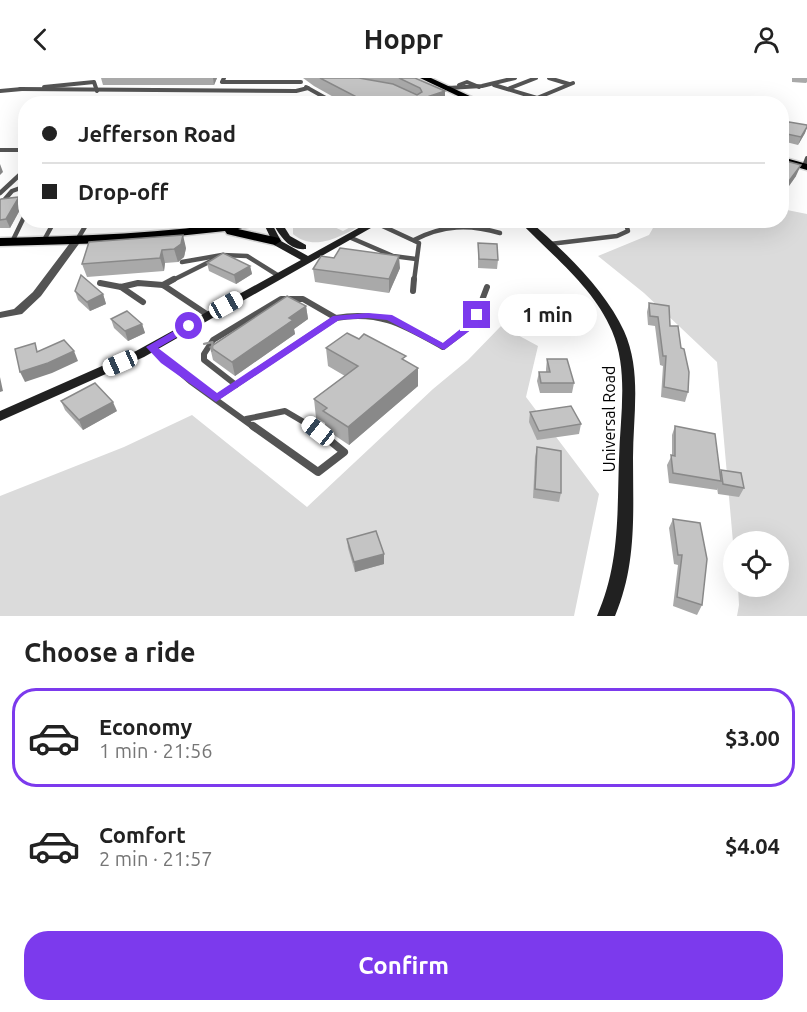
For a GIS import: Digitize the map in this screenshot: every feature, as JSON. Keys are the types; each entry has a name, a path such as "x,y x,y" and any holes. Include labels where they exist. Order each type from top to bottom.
{"main road":[{"path":"424,78 465,96"},
{"path":"789,161 806,163"},
{"path":"6,242 112,240 223,228"},
{"path":"204,231 245,233 275,241"}],"street":[{"path":"269,228 275,241 312,258"},
{"path":"279,228 286,238 312,258"},
{"path":"0,416 151,347 366,228"},
{"name":"Universal Road","path":"533,228 542,234 607,311 625,348 627,372 626,516 621,572 606,616"},
{"path":"0,315 18,312 37,294 76,241"}],"lane":[{"path":"224,78 222,82 301,82"},
{"path":"297,78 322,96"},
{"path":"447,88 494,85 515,78"},
{"path":"508,89 536,78"},
{"path":"542,96 571,83 549,78"},
{"path":"0,91 94,82 97,91 95,96"},
{"path":"459,85 467,82 479,87"},
{"path":"494,85 531,96"},
{"path":"476,96 474,91 487,86"},
{"path":"20,89 296,92 308,88"},
{"path":"312,96 319,94"},
{"path":"0,150 18,150"},
{"path":"0,193 18,176"},
{"path":"0,205 12,192 18,189"},
{"path":"6,242 18,225"},
{"path":"43,242 51,228"},
{"path":"76,241 84,228"},
{"path":"112,240 117,228"},
{"path":"390,228 419,243 413,291"},
{"path":"414,240 430,231 447,228"},
{"path":"480,228 500,233"},
{"path":"550,244 617,237 628,231 627,228"},
{"path":"349,237 393,256 416,259"},
{"path":"164,285 222,255"},
{"path":"182,262 222,255 247,256 279,276"},
{"path":"121,287 138,282 164,285 208,315"},
{"path":"100,283 121,287 143,302"},
{"path":"216,398 336,318 361,315 389,317 444,347 473,324 487,287"},
{"path":"236,385 204,360 204,354 213,340 286,297 303,299 336,318"},
{"path":"151,347 165,360 318,472 344,452 304,420 285,411 246,419"}],"shaded area":[{"path":"789,210 807,214 807,616 737,616 739,597 789,597 789,531 732,531 717,362 644,293 598,256 649,235 653,228 789,228"},
{"path":"293,228 336,228 343,231 356,228 331,240 321,242 302,240 293,234"},
{"path":"501,326 538,346 526,397 599,494 574,616 0,616 0,496 124,447 192,415 307,507 433,389 468,360"}],"building":[{"path":"320,78 359,78 393,84 417,95 422,92 420,88 399,78 415,78 445,91 430,96 355,96"},
{"path":"789,122 807,125 801,137 789,134"},
{"path":"789,162 801,165 789,181"},
{"path":"18,197 6,219 0,220 0,200"},
{"path":"183,235 181,244 174,249 162,250 160,258 82,264 89,242"},
{"path":"478,243 497,244 498,260 479,259"},
{"path":"340,248 399,256 389,279 313,269 321,256 334,258"},
{"path":"223,253 250,266 234,275 207,263"},
{"path":"81,275 103,294 87,302 75,291"},
{"path":"287,296 306,306 289,318 293,320 232,362 210,347"},
{"path":"649,303 669,306 670,326 678,326 681,348 684,349 689,372 688,392 664,387 666,356 663,356 658,317 650,316"},
{"path":"127,311 142,324 125,331 111,319"},
{"path":"347,333 359,339 364,334 406,356 402,359 418,368 348,427 323,411 327,408 314,399 358,366 326,348"},
{"path":"64,340 74,351 20,372 15,349 35,343 37,352"},
{"path":"547,359 567,359 574,383 541,383 539,372 550,372"},
{"path":"95,383 113,402 79,420 61,401"},
{"path":"571,406 581,424 539,431 530,412"},
{"path":"675,426 715,434 721,481 673,473 671,455 675,456"},
{"path":"537,447 561,451 561,493 535,489"},
{"path":"721,470 741,473 744,488 723,484"},
{"path":"673,519 700,523 707,559 702,605 677,597 682,555 678,555"},
{"path":"376,531 384,554 354,562 347,539"}],"route":[{"path":"189,326 151,347 216,398 336,318 368,315 389,317 444,347 473,324 477,315"}]}
